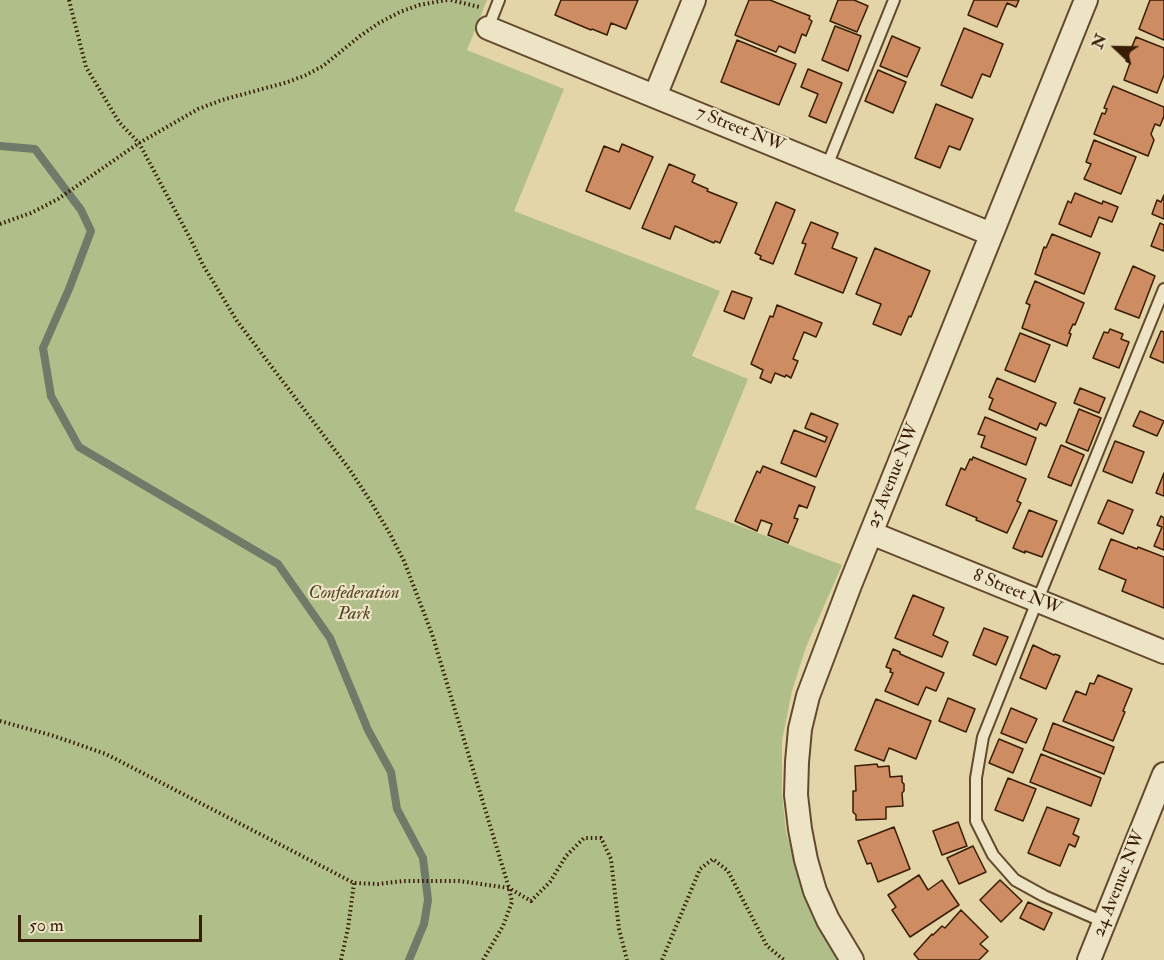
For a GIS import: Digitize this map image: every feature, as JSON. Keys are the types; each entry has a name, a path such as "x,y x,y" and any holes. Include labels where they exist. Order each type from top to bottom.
{"street":[{"path":"655,96 694,0"},
{"name":"25 Avenue NW","path":"852,960 828,920 815,891 800,829 796,795 797,762 800,729 808,696 871,533 1086,0"},
{"name":"7 Street NW","path":"491,20 655,96 991,234"},
{"name":"8 Street NW","path":"871,533 1164,652"},
{"name":"24 Avenue NW","path":"1089,960 1164,774"}],"lane":[{"path":"491,20 499,0"},
{"path":"827,166 894,0"},
{"path":"1104,922 1044,896 1015,880 993,855 976,821 976,778 983,737 1164,289"}],"path":[{"path":"69,0 86,67 118,122 139,143 202,265 237,321 350,470 404,561 432,634 512,902 503,926 483,960"},
{"path":"0,224 31,213 58,199 139,143 198,109 288,82 323,66 360,36 400,12 419,5 449,0 469,3 491,20"},
{"path":"0,720 106,754 354,883 446,881 492,885 509,888 531,901 550,882 566,856 584,838 601,838 611,859 619,929 627,960"},
{"path":"662,960 700,868 713,859 728,871 767,946 784,960"},
{"path":"341,960 354,883"}],"green space":[{"name":"Confederation Park","path":"0,0 487,0 467,50 564,89 514,211 720,291 692,356 748,379 695,509 842,565 806,647 792,691 782,741 782,793 786,832 800,878 841,960 0,960"}],"building":[{"path":"561,0 638,0 626,29 611,23 607,35 555,15"},
{"path":"749,0 770,0 810,16 809,19 812,21 806,36 802,34 795,53 779,46 776,52 735,35"},
{"path":"838,0 854,0 868,6 857,32 830,21"},
{"path":"974,0 1019,0 1016,7 1007,3 997,27 968,15"},
{"path":"1150,0 1164,0 1164,40 1139,29"},
{"path":"835,26 861,36 848,71 822,60"},
{"path":"964,28 1003,44 990,77 982,74 972,98 941,85"},
{"path":"892,36 920,48 907,77 880,66"},
{"path":"1136,37 1164,48 1164,75 1157,93 1124,80 1130,63 1126,61"},
{"path":"737,40 796,64 779,105 721,82"},
{"path":"808,69 842,83 826,123 809,116 818,94 801,87"},
{"path":"878,70 906,82 893,113 865,101"},
{"path":"1113,86 1164,107 1164,116 1160,126 1155,124 1151,134 1154,140 1148,156 1094,134 1102,113 1105,114 1107,109 1104,108"},
{"path":"936,104 973,119 960,150 949,146 940,168 915,158"},
{"path":"1094,140 1136,157 1121,194 1084,179 1091,164 1086,162"},
{"path":"622,144 653,157 630,209 586,191 604,146 619,152"},
{"path":"669,164 695,175 692,182 708,189 707,191 737,203 720,243 715,241 714,243 675,226 670,239 642,228"},
{"path":"1075,193 1102,204 1103,201 1118,207 1112,222 1099,217 1091,237 1059,224 1068,201 1071,203"},
{"path":"1164,195 1164,219 1152,214 1157,200 1161,202"},
{"path":"776,202 795,210 773,264 760,259 761,256 755,253"},
{"path":"811,222 838,233 832,248 857,258 843,293 795,274 806,244 802,243"},
{"path":"1160,223 1164,225 1164,251 1151,246"},
{"path":"1052,234 1100,253 1084,294 1035,274 1044,247 1046,248"},
{"path":"875,248 930,271 901,335 873,324 881,304 856,294"},
{"path":"1133,266 1155,276 1139,318 1115,309"},
{"path":"1035,281 1084,303 1069,333 1071,334 1067,346 1022,328 1030,305 1026,303"},
{"path":"732,291 752,298 744,319 724,311"},
{"path":"777,305 822,323 816,337 804,332 793,359 798,361 791,378 775,373 771,383 760,378 763,370 751,364 770,316 773,317"},
{"path":"1110,329 1123,334 1121,339 1129,342 1119,368 1093,358 1104,332 1108,333"},
{"path":"1161,331 1164,332 1164,363 1150,357"},
{"path":"1020,333 1050,345 1035,382 1005,370"},
{"path":"997,378 1056,403 1046,426 1040,423 1037,430 989,409 993,399 989,397"},
{"path":"1080,388 1105,398 1099,413 1074,403"},
{"path":"1079,409 1101,418 1088,451 1066,442"},
{"path":"1140,411 1164,421 1157,436 1133,426"},
{"path":"811,413 838,424 816,477 781,463 794,430 825,442 827,437 805,428"},
{"path":"985,417 1036,438 1026,465 981,447 985,436 978,434"},
{"path":"1115,441 1144,452 1132,483 1103,471"},
{"path":"1061,445 1084,455 1071,486 1048,477"},
{"path":"973,457 1026,479 1017,501 1021,503 1007,533 946,505 961,468 965,470"},
{"path":"763,466 815,487 807,508 799,505 794,518 798,519 788,543 768,535 772,524 761,520 757,531 735,521 757,471 760,473"},
{"path":"1164,473 1164,496 1156,493"},
{"path":"1108,500 1133,510 1123,534 1098,523"},
{"path":"1029,510 1057,521 1042,557 1013,548"},
{"path":"1161,516 1164,518 1164,550 1154,546 1162,527 1157,525"},
{"path":"1111,539 1164,557 1164,608 1122,591 1126,580 1099,569"},
{"path":"913,595 944,608 933,635 948,642 942,657 895,638"},
{"path":"984,628 1008,637 996,665 973,655"},
{"path":"1033,645 1060,656 1046,689 1020,678"},
{"path":"893,649 944,673 936,691 926,687 918,705 885,691 893,673 886,667"},
{"path":"1098,675 1132,689 1113,741 1063,721 1076,691 1086,695 1090,683 1094,684"},
{"path":"948,698 975,709 966,732 939,721"},
{"path":"876,699 931,721 916,759 889,748 884,761 855,750"},
{"path":"1011,708 1037,719 1026,743 1001,733"},
{"path":"1053,723 1114,747 1104,774 1043,750"},
{"path":"999,739 1023,749 1013,773 989,763"},
{"path":"1041,754 1101,778 1091,806 1030,782"},
{"path":"877,764 878,767 889,766 890,777 902,776 903,806 886,807 886,819 856,820 853,812 853,791 856,791 855,766"},
{"path":"1008,778 1036,789 1023,821 995,810"},
{"path":"1047,807 1079,819 1073,834 1079,837 1075,847 1069,844 1060,866 1028,853"},
{"path":"958,822 967,846 942,855 933,831"},
{"path":"894,827 910,869 878,882 871,863 867,864 858,841"},
{"path":"973,846 986,872 959,884 947,858"},
{"path":"919,875 928,890 942,880 959,905 910,937 892,910 896,907 888,895"},
{"path":"1000,880 1022,901 1001,922 980,900"},
{"path":"1028,902 1052,913 1044,930 1020,918"},
{"path":"961,910 988,937 980,944 988,951 979,960 919,960 914,954 932,934 942,926 945,928"}],"waterway":[{"path":"0,146 35,149 81,210 91,231 43,348 51,396 79,447 278,564 330,638 368,730 391,772 397,809 423,858 428,900 424,924 409,960"}]}
